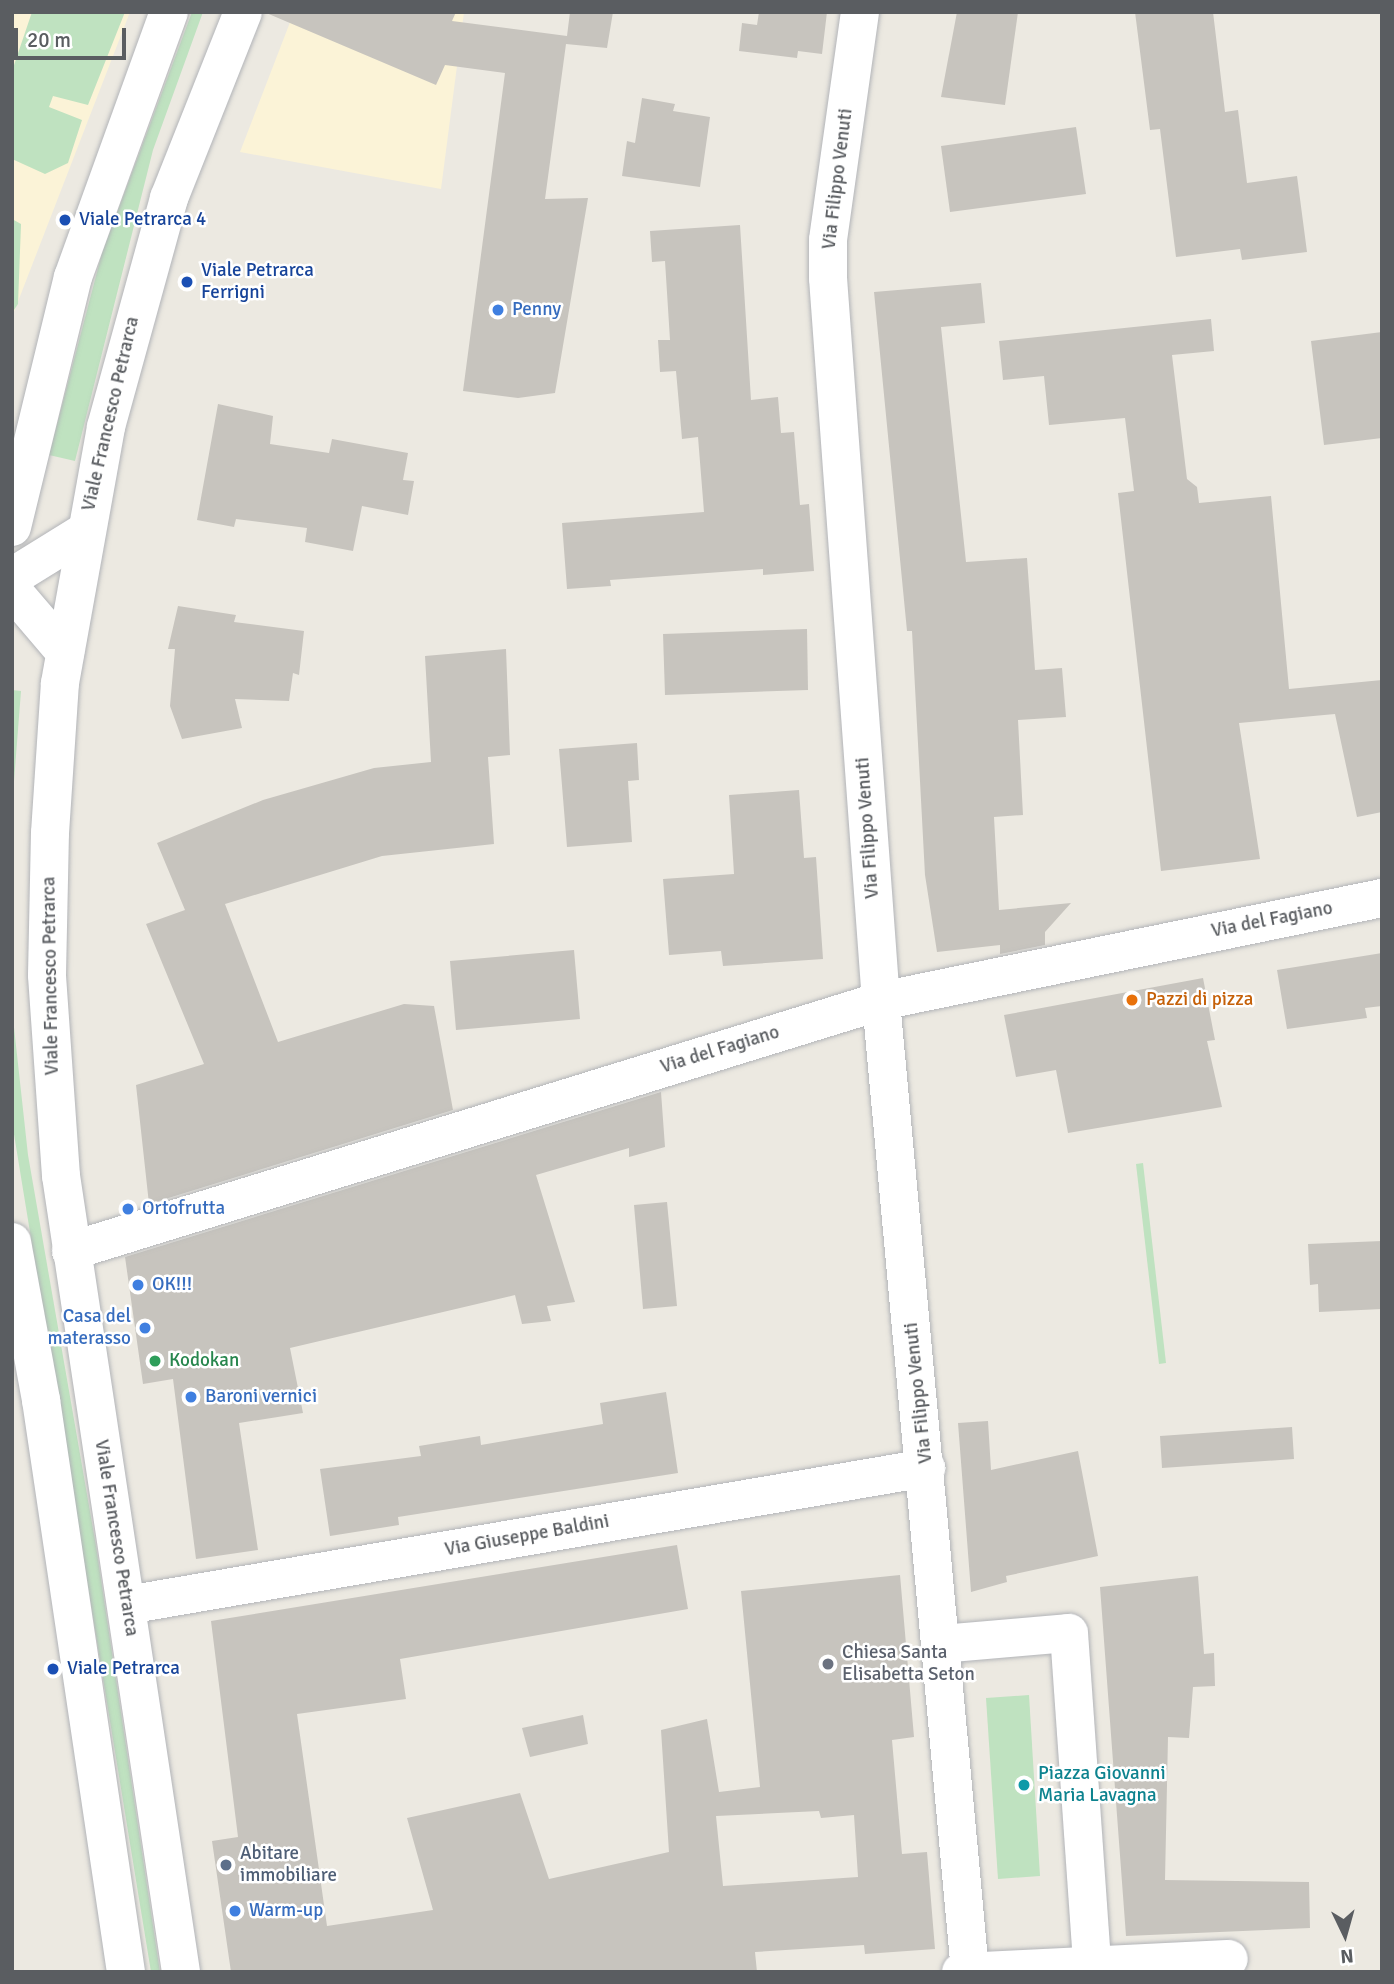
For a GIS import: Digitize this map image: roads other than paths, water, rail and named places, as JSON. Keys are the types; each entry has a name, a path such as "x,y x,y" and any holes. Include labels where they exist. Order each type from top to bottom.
{"street":[{"path":"12,527 72,277 169,12"},
{"name":"Viale Francesco Petrarca","path":"180,1965 71,1251 57,1132 47,975 53,780 65,652 83,533 142,283 243,12"},
{"name":"Via Filippo Venuti","path":"860,12 828,265 881,1001 941,1644"},
{"path":"12,577 83,533"},
{"path":"12,590 65,652"},
{"name":"Via del Fagiano","path":"71,1251 881,1001 1382,898"},
{"path":"12,1242 43,1413 126,1972"},
{"name":"Via Giuseppe Baldini","path":"127,1605 926,1468"},
{"path":"970,1971 941,1644 1069,1633 1093,1968"},
{"path":"961,1972 1093,1968 1229,1959"}],"place":[{"name":"Viale Petrarca 4","path":"65,220"},
{"name":"Viale Petrarca Ferrigni","path":"187,282"},
{"name":"Penny","path":"498,310"},
{"name":"Pazzi di pizza","path":"1132,1000"},
{"name":"Ortofrutta","path":"128,1209"},
{"name":"OK!!!","path":"138,1285"},
{"name":"Casa del materasso","path":"145,1328"},
{"name":"Kodokan","path":"155,1361"},
{"name":"Baroni vernici","path":"191,1397"},
{"name":"Chiesa Santa Elisabetta Seton","path":"828,1664"},
{"name":"Viale Petrarca","path":"53,1669"},
{"name":"Piazza Giovanni Maria Lavagna","path":"1024,1785"},
{"name":"Abitare immobiliare","path":"226,1865"},
{"name":"Warm-up","path":"235,1911"}]}
